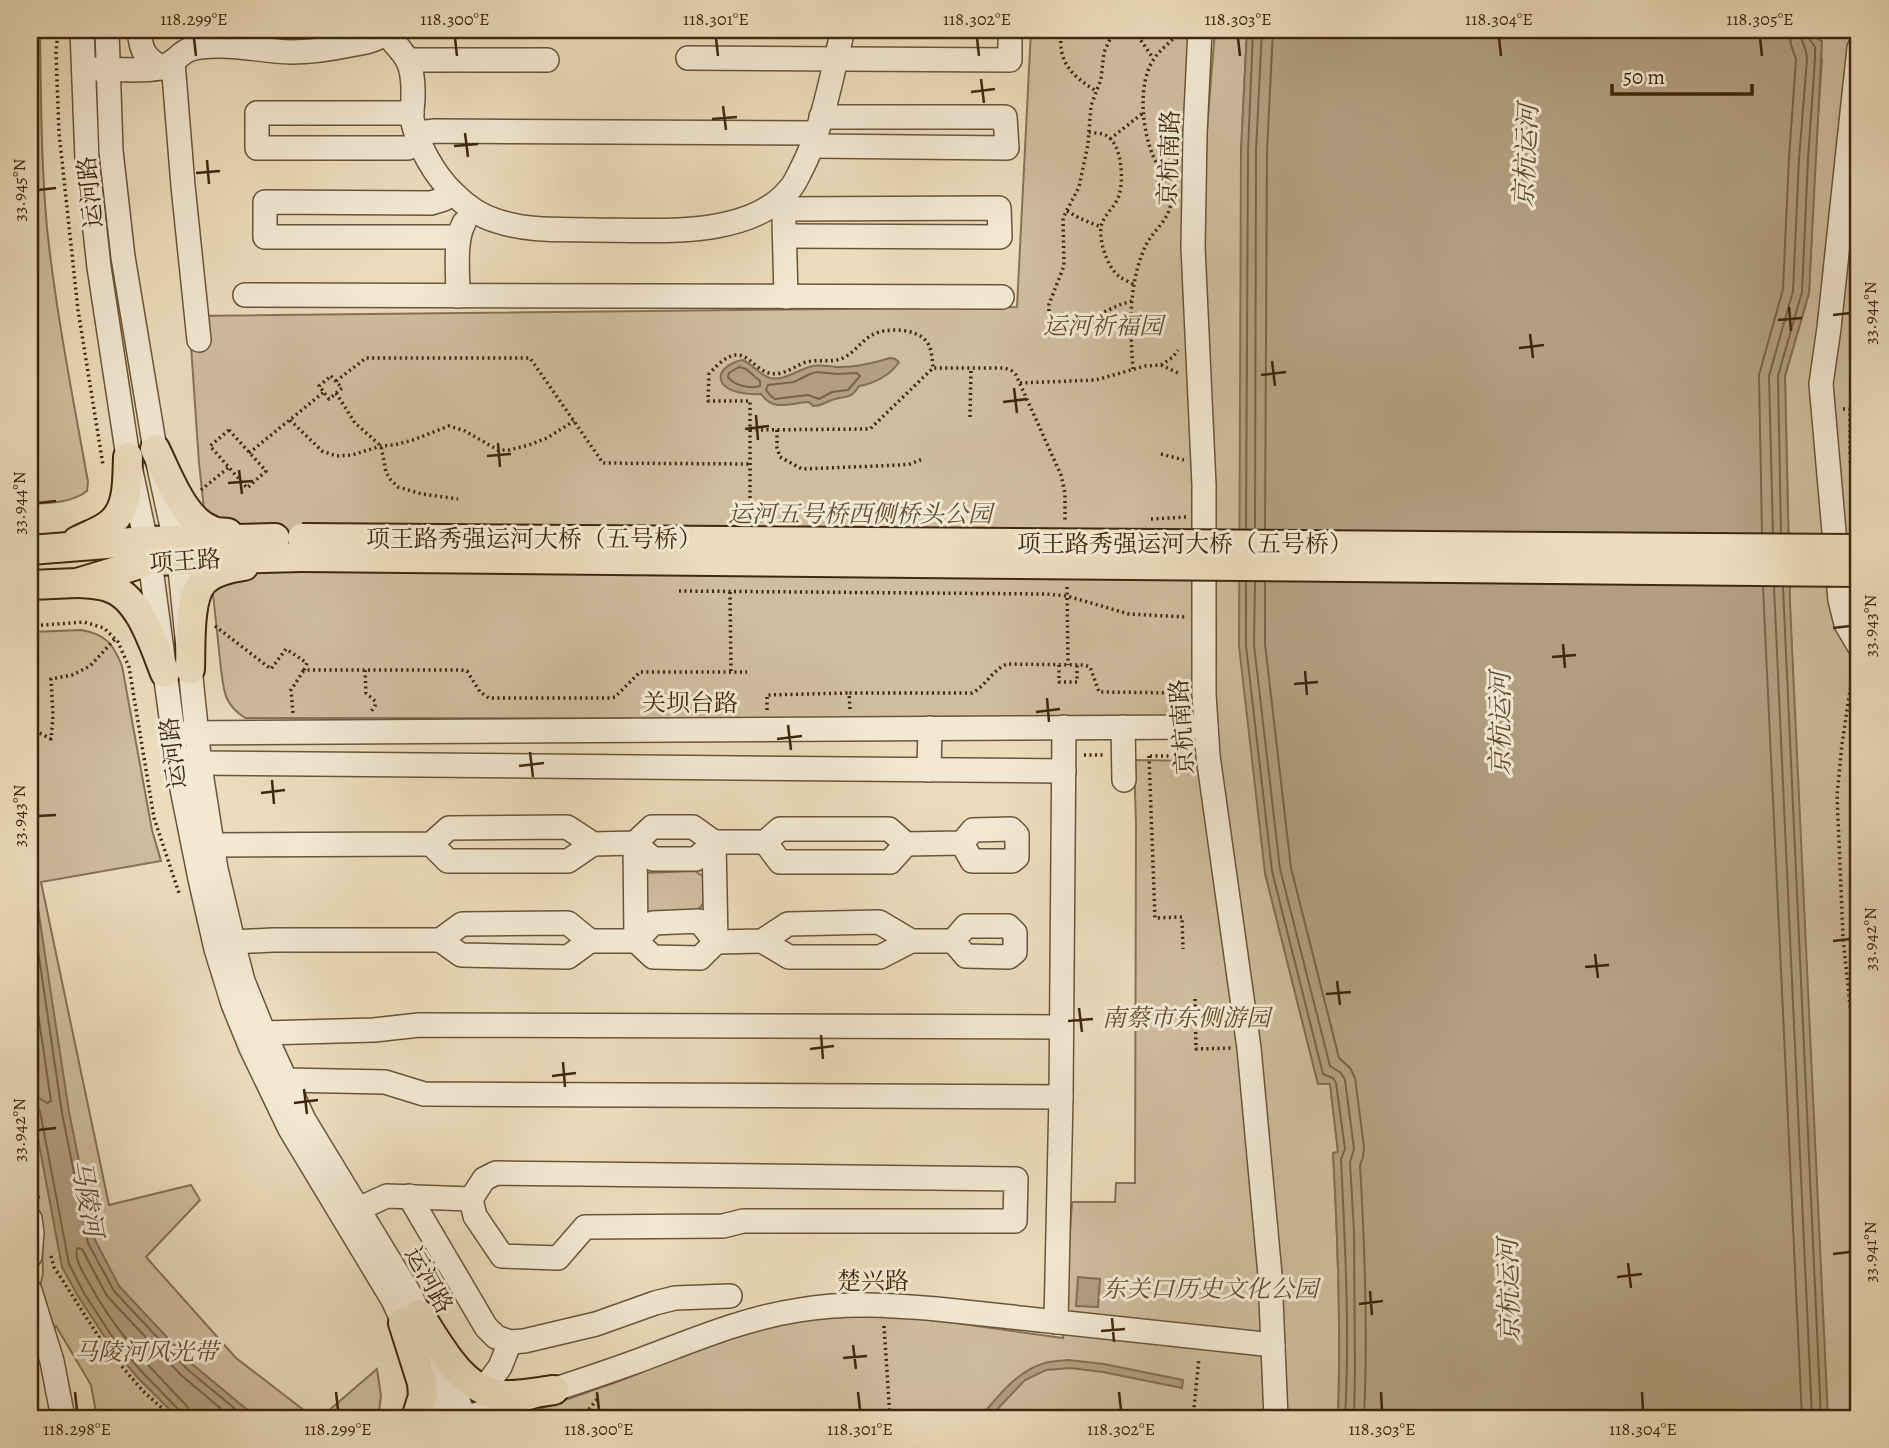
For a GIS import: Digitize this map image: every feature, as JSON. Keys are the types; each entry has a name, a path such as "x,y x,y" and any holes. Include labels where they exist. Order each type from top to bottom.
{"main road":[{"path":"155,449 183,503 200,524 214,532 295,548"},
{"path":"63,548 111,524 122,511 126,485 116,463"},
{"path":"177,671 194,610 194,601 202,583 217,572 295,548"},
{"name":"项王路","path":"30,550 295,548"},
{"name":"项王路秀强运河大桥（五号桥）","path":"295,548 1859,549"},
{"name":"项王路秀强运河大桥（五号桥）","path":"295,548 1859,572"},
{"name":"项王路","path":"30,585 77,583 147,551"},
{"path":"77,583 109,587 121,593 142,618 177,671"},
{"path":"411,1319 485,1401 505,1395 554,1390"},
{"path":"411,1319 423,1396 416,1418"}],"street":[{"name":"运河路","path":"82,30 88,159 116,463 147,551 177,671 197,733 203,848"},
{"name":"运河路","path":"107,30 111,151 123,257 155,449 177,549 177,671 173,733 178,769 203,848 225,946 233,1004 256,1036 277,1083 290,1129 351,1213 393,1300 436,1349 465,1418"},
{"path":"139,30 144,54 150,61 167,65"},
{"path":"786,297 783,203 816,132 843,30"},
{"path":"688,58 1010,60 1010,30"},
{"name":"京杭南路","path":"1200,30 1193,247 1204,485 1204,694 1208,757 1249,1048 1270,1275 1276,1418"},
{"path":"83,69 167,65 185,50 199,47 237,45 293,52 321,50 365,43 389,33 404,52 412,72 416,130 434,169 451,191 472,210 496,221 531,229 676,230 715,227 783,203 999,208 1000,237 785,236"},
{"path":"1859,48 1821,384 1840,600 1846,624 1859,646"},
{"path":"408,60 547,60"},
{"path":"167,65 199,340"},
{"path":"416,130 408,148 257,148 257,113 435,131 816,132 1007,148 1005,117 816,132"},
{"path":"451,191 444,199 431,203 265,202 265,237 459,237"},
{"path":"458,296 460,230 472,210"},
{"path":"245,295 1002,297"},
{"path":"1056,1322 1064,727"},
{"path":"1123,727 1124,780"},
{"name":"关坝台路","path":"173,733 1206,727"},
{"path":"929,770 930,728"},
{"path":"739,768 740,729"},
{"path":"611,767 612,730"},
{"path":"382,764 383,732"},
{"path":"200,762 1064,771"},
{"path":"203,848 431,844 449,828 567,827 593,844"},
{"path":"431,844 448,861 568,861 593,844 635,843 652,827 693,827 714,842 765,842 780,829 889,828 906,844 962,843"},
{"path":"635,843 653,859 696,859 714,842"},
{"path":"714,842 716,942"},
{"path":"765,842 780,862 890,862 906,844"},
{"path":"635,843 636,941"},
{"path":"636,941 653,923 699,921 716,942"},
{"path":"762,942 788,924 879,922 911,942"},
{"path":"440,940 462,924 568,923 590,941"},
{"path":"225,946 273,940 440,940 461,955 568,957 590,941 636,941 653,957 700,958 716,942 762,942 789,957 880,957 911,942 953,942"},
{"path":"256,1036 419,1026 1061,1027"},
{"path":"277,1083 385,1082 424,1094 1060,1097"},
{"path":"495,1173 1016,1178 1015,1221 743,1221 723,1226 585,1227 558,1258 502,1256 475,1216 471,1199 484,1179 495,1173"},
{"path":"351,1213 387,1196 471,1199"},
{"path":"410,1196 486,1327 496,1337 510,1342 596,1324 675,1298 730,1296"},
{"path":"35,1213 33,1233 39,1252"},
{"path":"30,1291 52,1361 63,1418"},
{"name":"楚兴路","path":"554,1390 733,1325 802,1309 883,1304 1273,1345"},
{"name":"运河路","path":"411,1319 441,1418"},
{"path":"465,1418 485,1401 510,1342"}],"path":[{"path":"58,30 58,119 78,310 116,463"},
{"path":"1062,30 1061,45 1068,69 1096,91"},
{"path":"1123,30 1106,44 1101,79 1091,106 1079,187 1063,218 1064,266 1049,304 1049,313 1058,330 1068,333 1082,330 1102,313 1132,302"},
{"path":"1137,30 1154,59"},
{"path":"1133,369 1130,329 1139,261 1146,243 1169,213 1171,203 1168,182 1152,153 1143,113 1146,76 1154,59 1179,30"},
{"path":"1110,139 1143,113"},
{"path":"1089,132 1105,135 1110,139 1120,160 1121,184 1116,203 1103,220 1102,243 1112,269 1134,285"},
{"path":"1067,211 1101,227"},
{"path":"1020,383 1096,380 1145,366 1161,365 1173,357 1196,327"},
{"path":"750,528 750,401 708,401 709,374 725,358 739,355 746,357 769,373 775,374 817,360 839,360 872,334 888,330 918,334 926,341 933,368"},
{"path":"336,381 366,358 530,358 603,463 750,464"},
{"path":"750,430 870,429 933,368 1005,368 1012,371 1020,383 1061,475 1065,493 1066,531"},
{"path":"971,368 971,417"},
{"path":"331,376 342,388 329,399 324,392 318,386 331,376"},
{"path":"249,453 324,392"},
{"path":"336,393 355,423 381,446 386,472 398,487 422,495 458,499"},
{"path":"1850,409 1850,463"},
{"path":"290,420 322,451 335,456 352,455 394,445 449,426 465,431 498,450 509,450 547,438 574,421"},
{"path":"229,430 249,453 266,471 247,488 210,446 229,430"},
{"path":"777,430 780,457 802,469 901,465 923,459"},
{"path":"183,503 229,467"},
{"path":"1067,583 1068,665"},
{"path":"679,591 1046,594 1068,596 1129,614 1204,617"},
{"path":"730,592 731,672"},
{"path":"194,610 271,668 286,649 307,663 291,690 294,717"},
{"path":"30,625 84,622 103,628 118,642 129,667 154,818 180,896"},
{"path":"30,728 51,739 51,679 72,675 90,666 115,639"},
{"path":"767,716 767,695 972,693 1000,667 1007,664 1090,667 1099,692 1204,694"},
{"path":"1059,665 1059,682 1077,682 1077,665"},
{"path":"304,670 461,670 467,671 480,692 489,698 610,698 615,697 640,672 747,672"},
{"path":"364,717 375,706 366,693 365,670"},
{"path":"1859,674 1852,684 1842,744 1838,795 1843,937 1859,1094"},
{"path":"849,693 850,715"},
{"path":"1149,756 1155,918 1182,917 1183,948"},
{"path":"1195,999 1196,1049 1249,1048"},
{"path":"30,1153 35,1213"},
{"path":"39,1252 54,1267 106,1348 143,1391 173,1418"},
{"path":"883,1316 890,1418"},
{"path":"1194,1418 1200,1352"},
{"path":"582,1418 603,1391 592,1395"}],"green space":[{"path":"30,30 40,30 42,154 47,228 60,324 88,482 87,491 74,498 30,504"},
{"name":"运河五号桥西侧桥头公园","path":"1031,30 1190,30 1199,509 1199,708 1192,719 245,718 233,708 224,691 221,669 199,463 189,316 1017,307"},
{"name":"东关口历史文化公园","path":"1215,30 1247,30 1241,151 1265,873 1318,1084 1330,1083 1338,1152 1333,1153 1338,1286 1338,1418 514,1418 622,1380 734,1334 821,1316 899,1315 1063,1338 1072,1202 1115,1202 1116,1183 1135,1183 1134,760 1192,761 1202,769 1218,753 1214,669 1215,497 1204,219 1207,129"},
{"path":"1815,30 1859,30 1859,1418 1817,1418 1790,604 1785,376 1809,293 1822,60"},
{"name":"马陵河风光带","path":"81,630 96,634 107,641 122,666 152,830 161,861 41,882 109,1205 191,1185 200,1200 146,1257 236,1358 314,1418 97,1418 91,1385 56,1326 51,1333 38,1294 43,1274 42,1241 30,1173 30,632"},
{"path":"695,871 704,877 705,897 699,909 694,912 642,911 645,873"},
{"path":"377,1369 381,1396 378,1418 320,1418"}],"water":[{"name":"京杭运河","path":"1247,30 1815,30 1816,38 1822,41 1809,293 1785,376 1790,604 1828,1418 1338,1418 1338,1286 1333,1153 1338,1152 1330,1084 1318,1084 1265,873 1239,646 1241,151"},
{"path":"890,358 899,362 887,375 859,386 849,396 816,406 809,402 777,405 766,400 761,394 729,389 721,377 724,369 743,360 766,377 776,378 813,366 853,366"},
{"path":"30,856 69,1112 95,1240 119,1286 192,1364 257,1418 178,1418 137,1377 108,1342 62,1267 30,1096"},
{"path":"1078,1277 1100,1279 1098,1307 1076,1306"},
{"path":"1068,1360 1104,1364 1183,1380 1182,1388 1103,1372 1070,1368 1046,1370 1025,1380 989,1418 980,1418 1008,1386 1025,1372 1045,1363"}],"park label":[{"name":"运河祈福园","path":"1103,326"},
{"name":"南蔡市东侧游园","path":"1186,1018"}],"water label":[{"name":"马陵河","path":"87,1198"}]}
